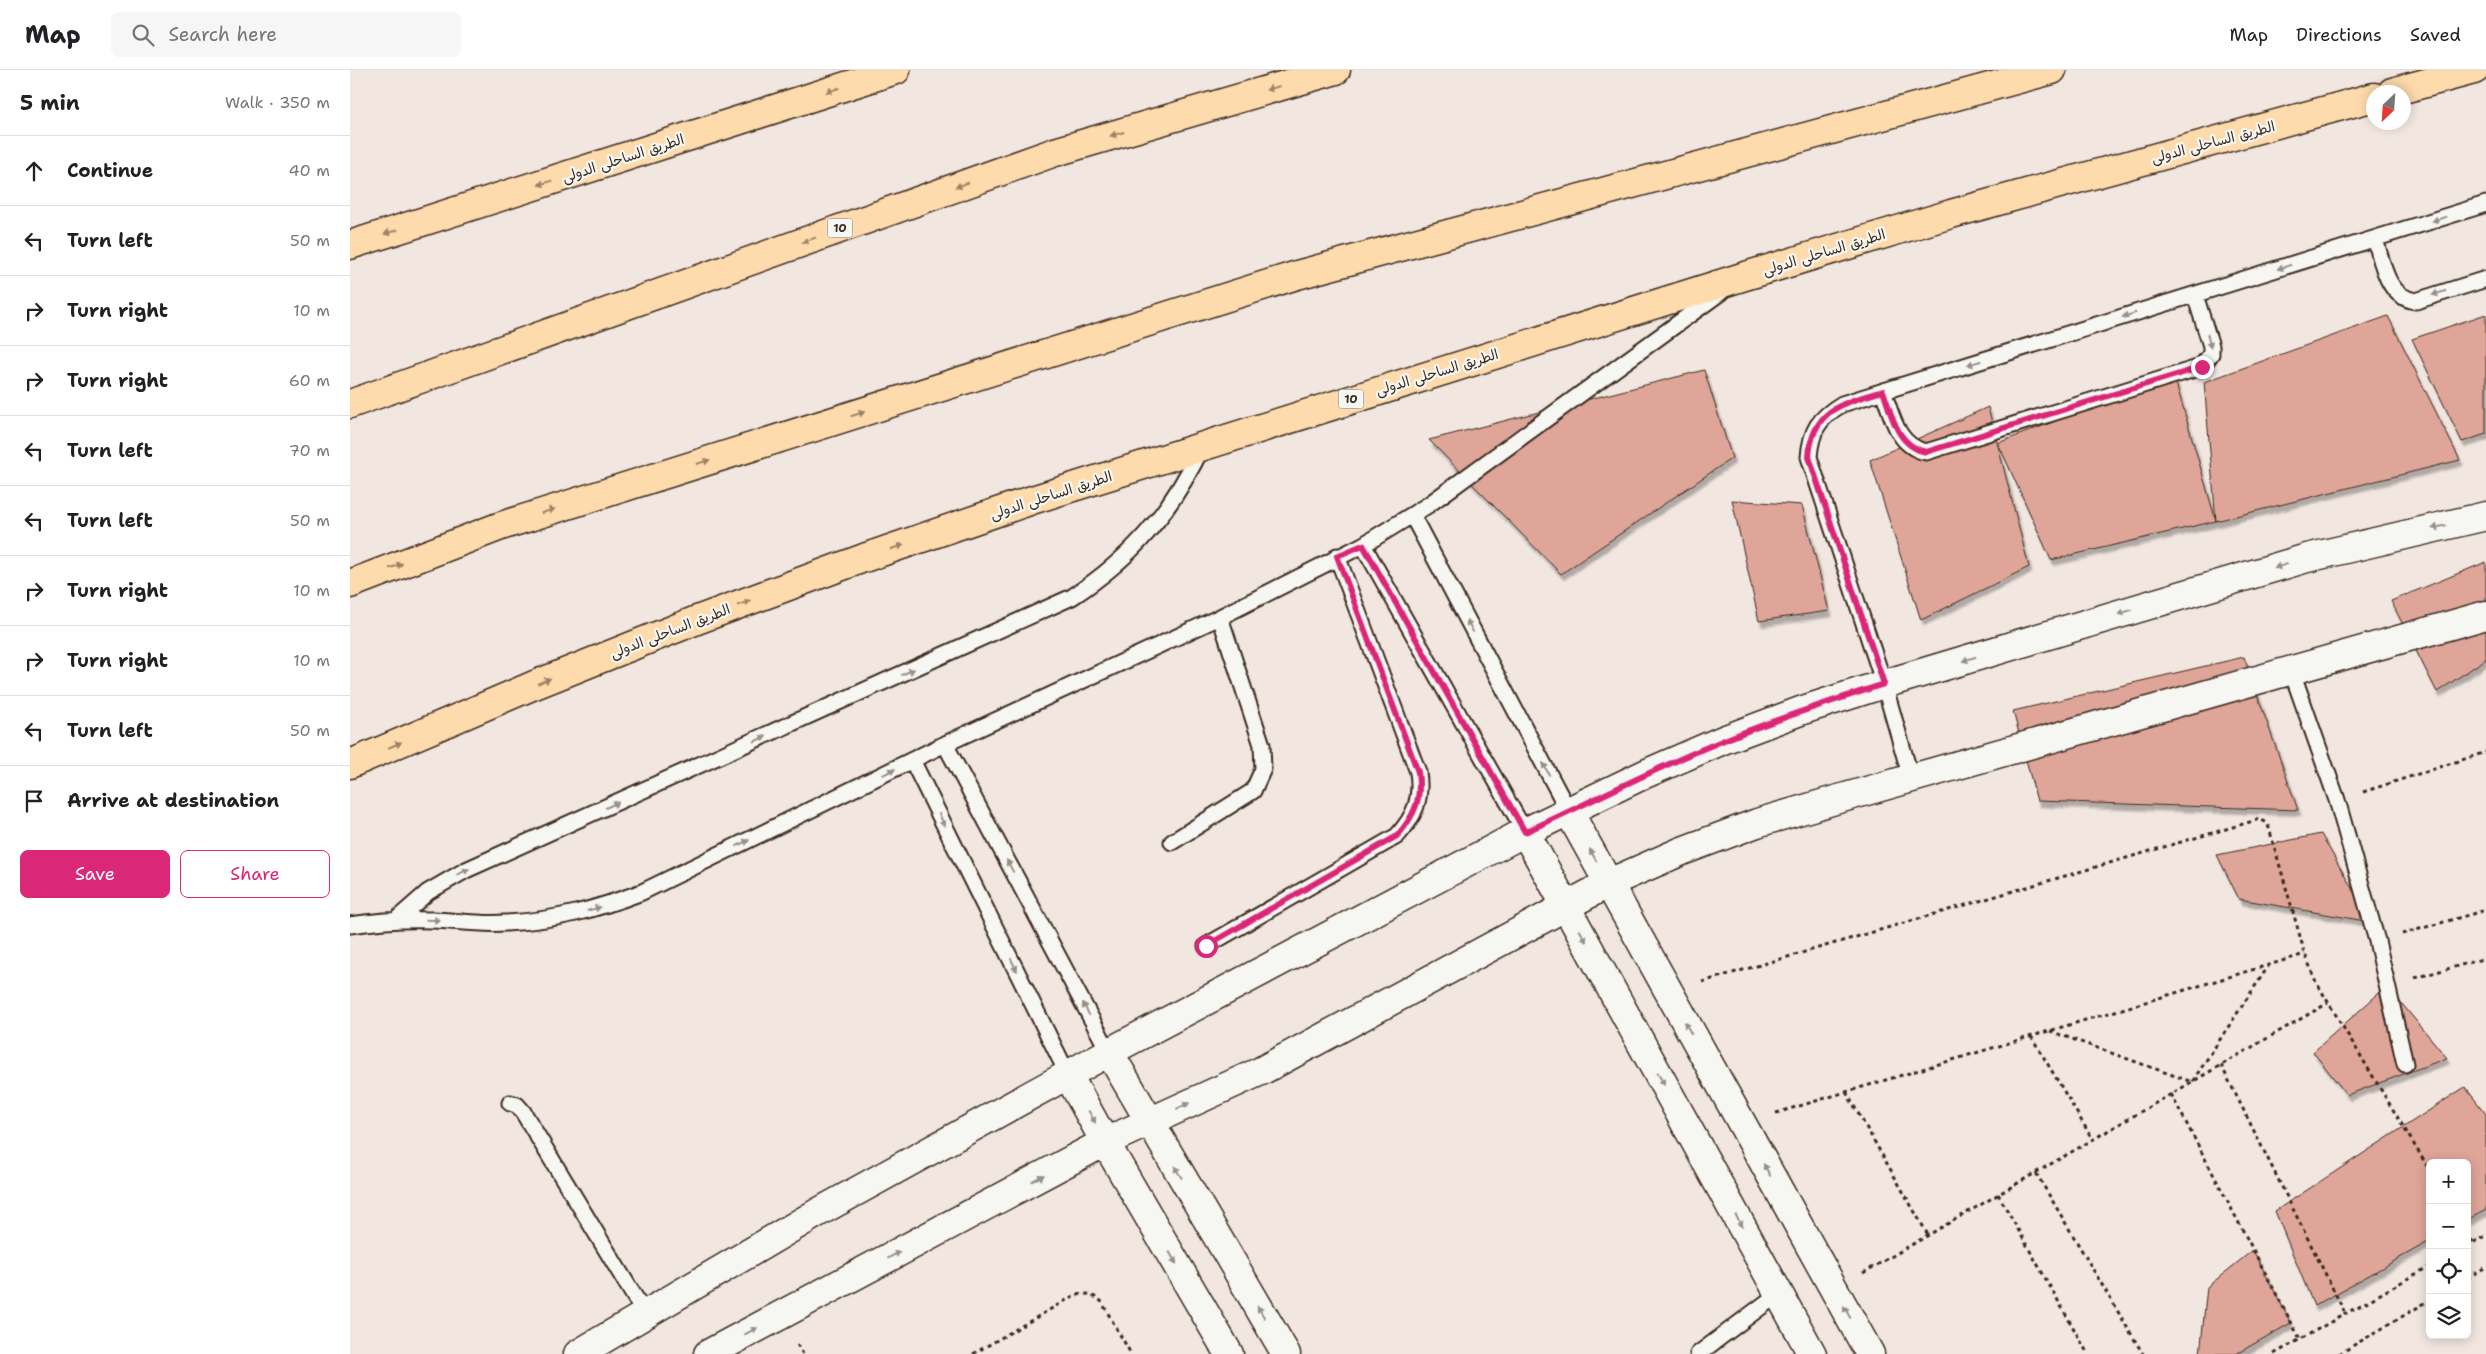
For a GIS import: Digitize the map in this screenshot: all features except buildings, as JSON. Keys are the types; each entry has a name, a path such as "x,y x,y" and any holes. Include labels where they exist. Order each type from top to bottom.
{"highway":[{"name":"الطريق الساحلى الدولى","path":"350,245 896,70"},
{"name":"10","path":"350,404 1055,152 1336,70"},
{"path":"350,584 501,526 1297,275 2052,70"},
{"path":"2411,87 2474,70"},
{"name":"الطريق الساحلى الدولى","path":"350,764 532,686 698,620 864,558 1014,506 1742,277 1951,214 2366,100"}],"street":[{"path":"578,1354 817,1213 1109,1052 1525,832 1645,774 1723,740 1803,710 1884,684 2307,558 2486,516"},
{"path":"708,1354 1105,1142 1261,1071 1565,905 1609,883 1682,851 1758,823 1911,778 2290,669 2486,615"},
{"path":"1569,812 1870,1354"},
{"path":"1525,832 1812,1354"},
{"path":"1109,1052 1148,1122 1286,1354"},
{"path":"1068,1075 1105,1142 1230,1354"}],"lane":[{"path":"1911,778 1884,684 1809,457 1810,440 1817,425 1828,412 1842,404 1883,391 2486,204"},
{"path":"2374,239 2390,285 2396,294 2406,299 2416,301 2486,279"},
{"path":"350,925 396,920 504,924 551,919 597,909 642,892 945,744 1220,617 1337,556 1363,545 1412,515 1742,277"},
{"path":"1883,391 1900,436 1906,444 1915,450 1926,452 2202,367 2211,354 2211,346 2194,295"},
{"path":"396,920 428,892 466,870 1041,613 1072,597 1100,579 1126,557 1149,532 1188,477 1202,446"},
{"path":"1412,515 1569,812"},
{"path":"1363,545 1525,832"},
{"path":"1206,946 1397,836 1410,820 1418,803 1420,787 1418,772 1337,556"},
{"path":"1172,842 1253,791 1263,769 1262,745 1220,617"},
{"path":"2290,669 2336,800 2377,941 2405,1064"},
{"path":"945,744 1109,1052"},
{"path":"912,760 1068,1075"},
{"path":"510,1103 517,1105 523,1112 645,1314"},
{"path":"1698,1354 1778,1294"}],"path":[{"path":"2336,800 2486,752"},
{"path":"1668,992 2255,819 2264,820 2269,828 2305,954 2316,982 2426,1164"},
{"path":"2377,941 2486,910"},
{"path":"1741,1124 2305,954"},
{"path":"2387,986 2486,958"},
{"path":"2192,1082 2269,965"},
{"path":"1834,1290 2328,1003"},
{"path":"2050,1031 2192,1082"},
{"path":"2031,1036 2093,1140"},
{"path":"2222,1065 2345,1312"},
{"path":"1846,1092 1928,1235"},
{"path":"2171,1094 2300,1339"},
{"path":"2036,1172 2143,1354"},
{"path":"1998,1194 2088,1354"},
{"path":"2471,1239 2473,1242 2486,1236"},
{"path":"2471,1276 2486,1267"},
{"path":"2274,1354 2345,1312 2426,1268"},
{"path":"973,1354 1074,1295 1090,1294 1101,1301 1131,1354"},
{"path":"2339,1354 2426,1302"}],"route":[{"path":"1206,946 1397,836 1410,820 1418,803 1420,787 1418,772 1337,556 1363,545 1525,832 1645,774 1723,740 1803,710 1884,684 1809,457 1810,440 1817,425 1828,412 1842,404 1883,391 1900,436 1906,444 1915,450 1926,452 2202,367"}]}
